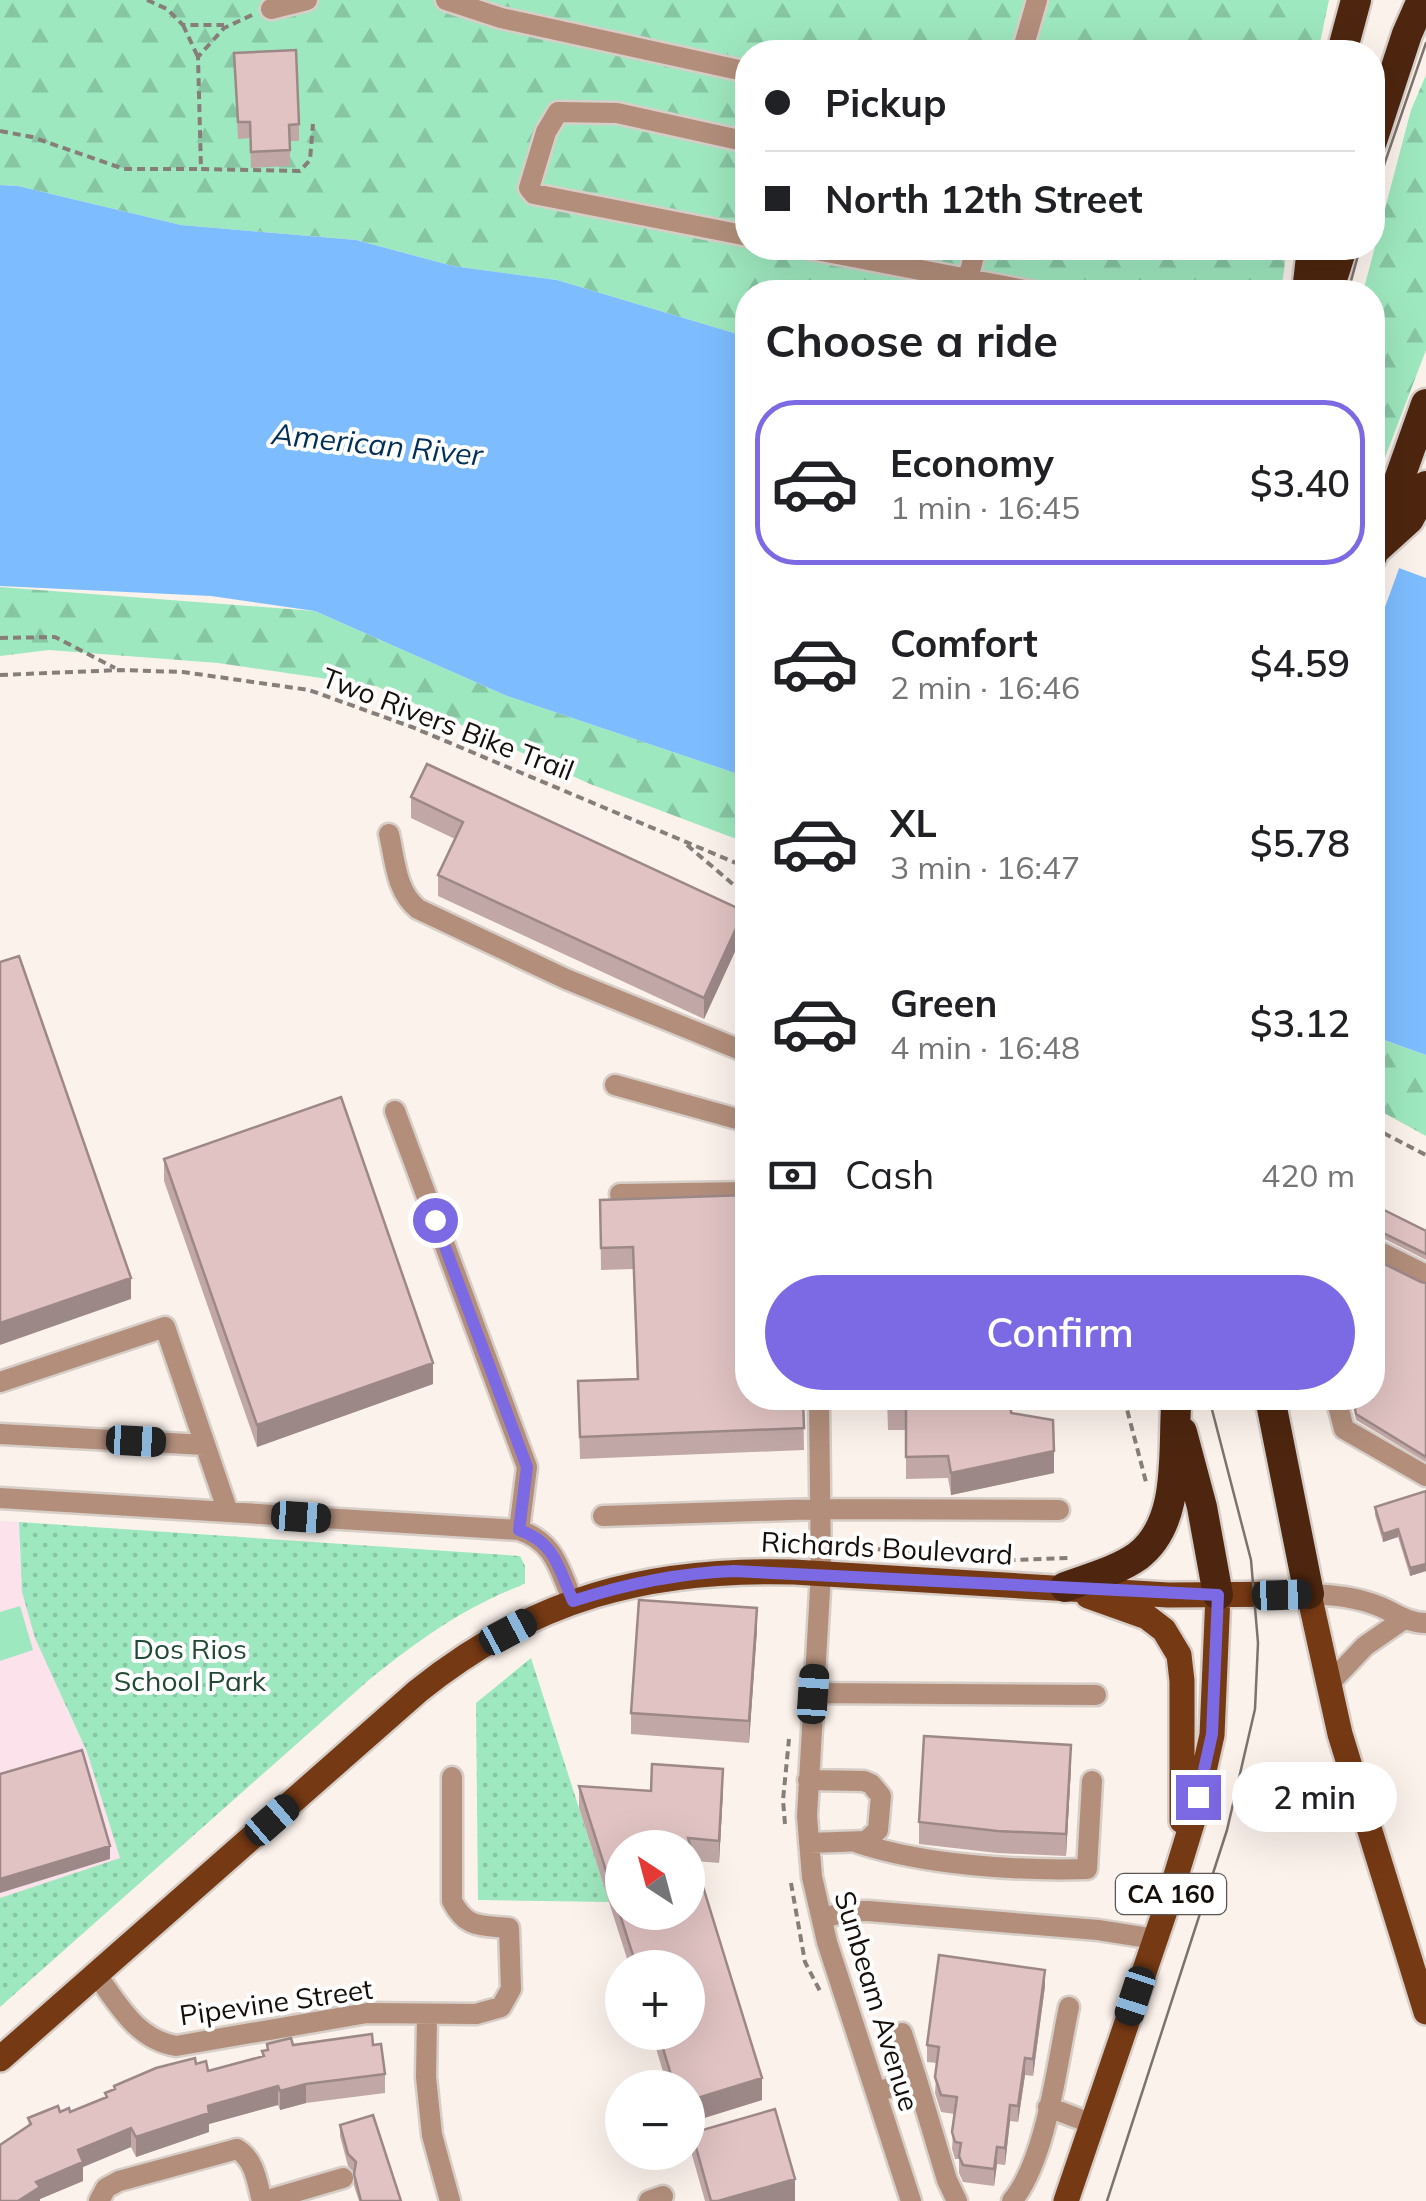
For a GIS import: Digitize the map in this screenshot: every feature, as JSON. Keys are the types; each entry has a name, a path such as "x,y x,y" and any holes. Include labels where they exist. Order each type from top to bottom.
{"highway":[{"path":"1345,40 1356,0"},
{"path":"1385,101 1422,0"},
{"path":"1385,517 1426,404"},
{"path":"1385,542 1410,519 1426,486"},
{"path":"1065,1587 1126,1563 1141,1553 1162,1525 1170,1500 1174,1410"},
{"name":"CA 160","path":"1176,1410 1218,1595"},
{"path":"1272,1410 1309,1594"}],"main road":[{"name":"Richards Boulevard","path":"0,2059 434,1678 482,1646 573,1601 625,1584 703,1572 821,1574 1218,1595 1309,1594"},
{"path":"1065,1587 1147,1617 1164,1630 1175,1647 1182,1666 1182,1853"},
{"path":"1309,1594 1349,1767 1426,2012"},
{"name":"CA 160","path":"1066,2195 1182,1853 1212,1734 1218,1595"}],"street":[{"path":"271,9 307,0"},
{"path":"446,0 501,18 735,69"},
{"path":"1025,40 1037,0"},
{"path":"735,139 616,113 558,112 546,132 528,188 534,194 735,233"},
{"path":"869,260 973,280"},
{"path":"968,279 973,260"},
{"path":"389,834 401,887 407,900 418,909 566,979 735,1049"},
{"path":"615,1085 735,1118"},
{"path":"395,1111 527,1467 519,1530"},
{"path":"620,1194 735,1192"},
{"path":"1385,1254 1426,1274"},
{"path":"0,1382 165,1327 228,1512"},
{"name":"Sunbeam Avenue","path":"818,1410 821,1574 808,1780 812,1878 911,2201"},
{"path":"1339,1410 1344,1429 1426,1476"},
{"path":"0,1434 205,1445"},
{"path":"0,1498 519,1530 540,1537 573,1601"},
{"path":"603,1516 820,1509 1059,1510"},
{"path":"1309,1594 1346,1596 1380,1606 1404,1619 1426,1623"},
{"path":"1328,1685 1365,1646 1404,1619"},
{"path":"813,1694 1096,1694"},
{"name":"Pipevine Street","path":"96,1974 140,2033 176,2046 367,2012 476,2014 501,2006 511,1988 510,1928 468,1923 452,1901 452,1777"},
{"path":"808,1780 864,1781 877,1789 880,1796 878,1830 866,1841 809,1843"},
{"path":"858,1843 898,1856 1055,1870 1087,1869 1092,1781"},
{"path":"822,1918 847,1911 868,1911 1155,1938"},
{"path":"1012,2201 1029,2176 1069,2008"},
{"path":"427,2016 426,2078 432,2135 450,2201"},
{"path":"902,2034 957,2201"},
{"path":"876,2092 917,2080"},
{"path":"1048,2108 1093,2124"},
{"path":"99,2201 106,2188 119,2182 237,2149 246,2155 255,2172 263,2201 343,2178"}],"path":[{"path":"147,0 167,9 183,25 198,56 201,170"},
{"path":"183,25 228,25 271,9"},
{"path":"198,56 228,25"},
{"path":"0,131 32,137 124,168 300,171 310,160 313,124"},
{"path":"0,638 56,637 120,670"},
{"name":"Two Rivers Bike Trail","path":"0,674 120,670 250,679 309,690 412,728 735,863"},
{"path":"682,841 735,886"},
{"path":"1385,1134 1426,1155"}],"shaded area":[{"path":"0,1521 19,1522 20,1558 67,1710 87,1752 121,1859 0,1898"}],"green space":[{"path":"0,0 1329,0 1321,40 735,40 735,260 1285,260 1283,280 735,280 735,333 557,280 453,266 356,240 181,225 0,185"},
{"path":"1426,75 1426,350 1385,458 1385,280 1366,280 1371,260 1385,260 1385,209 1411,110"},
{"path":"0,587 315,611 507,696 735,773 735,838 590,784 376,686 218,663 49,650 0,656"},
{"path":"1385,1041 1426,1055 1426,1136 1385,1114"},
{"name":"Dos Rios School Park","path":"19,1522 520,1556 525,1566 525,1583 441,1626 370,1679 0,2007 0,1898 120,1858 87,1752 35,1638 22,1592"},
{"path":"20,1606 33,1650 0,1661 0,1612"},
{"path":"531,1658 605,1889 605,1902 478,1900 476,1703"}],"water":[{"name":"American River","path":"0,185 181,225 356,240 453,266 557,280 735,333 735,773 507,696 315,611 211,596 0,586"},
{"path":"1385,563 1426,578 1426,1055 1385,1040"}],"pier":[{"path":"1385,557 1401,563 1385,607"}],"building":[{"path":"296,50 299,124 289,125 290,150 251,152 250,122 238,122 234,53"},
{"path":"427,764 735,907 735,931 704,998 438,875 463,822 411,797"},
{"path":"19,956 131,1278 0,1323 0,962"},
{"path":"341,1097 433,1363 257,1425 164,1159"},
{"path":"735,1195 735,1410 803,1410 804,1428 580,1437 578,1381 638,1379 633,1247 601,1248 600,1200"},
{"path":"1385,1210 1426,1231 1426,1254 1385,1234"},
{"path":"1385,1264 1426,1283 1426,1457 1355,1410 1385,1410"},
{"path":"906,1410 1011,1410 1053,1420 1054,1451 951,1473 948,1456 906,1457"},
{"path":"1426,1491 1426,1564 1410,1568 1398,1529 1383,1534 1375,1507"},
{"path":"639,1600 757,1608 749,1721 631,1713"},
{"path":"924,1736 1071,1745 1066,1834 919,1822"},
{"path":"82,1750 110,1846 0,1879 0,1774"},
{"path":"652,1764 723,1769 719,1841 705,1840 705,1830 605,1830 605,1868 579,1786 651,1791"},
{"path":"705,1893 762,2078 705,2096 705,2070 670,2070 663,2050 705,2050 705,1950 631,1950 625,1930 705,1930"},
{"path":"939,1955 1045,1970 1033,2059 1025,2058 1018,2106 1010,2105 1005,2148 997,2147 994,2169 963,2165 959,2156 961,2143 955,2142 952,2132 957,2097 941,2095 935,2077 939,2047 927,2045"},
{"path":"372,2034 373,2045 381,2044 385,2074 280,2091 278,2086 208,2106 209,2113 136,2137 131,2128 78,2150 83,2162 36,2182 40,2187 18,2201 0,2201 0,2145 31,2124 28,2118 58,2106 60,2112 69,2108 70,2112 107,2097 105,2093 114,2086 156,2068 195,2058 196,2064 206,2061 208,2071 264,2056 262,2051 268,2050 267,2044 291,2038 293,2045"},
{"path":"775,2109 795,2179 711,2201 702,2170 705,2129"},
{"path":"373,2115 401,2201 361,2201 354,2174 356,2162 348,2154 340,2125"}],"tram line":[{"path":"1385,162 1426,43"},
{"path":"1351,280 1357,260"},
{"path":"1107,2201 1227,1830 1255,1709 1258,1643 1251,1560 1212,1410"}],"route":[{"path":"435,1220 527,1467 519,1530 540,1537 573,1601 625,1584 734,1571 1218,1595 1212,1734 1198,1797"}]}
